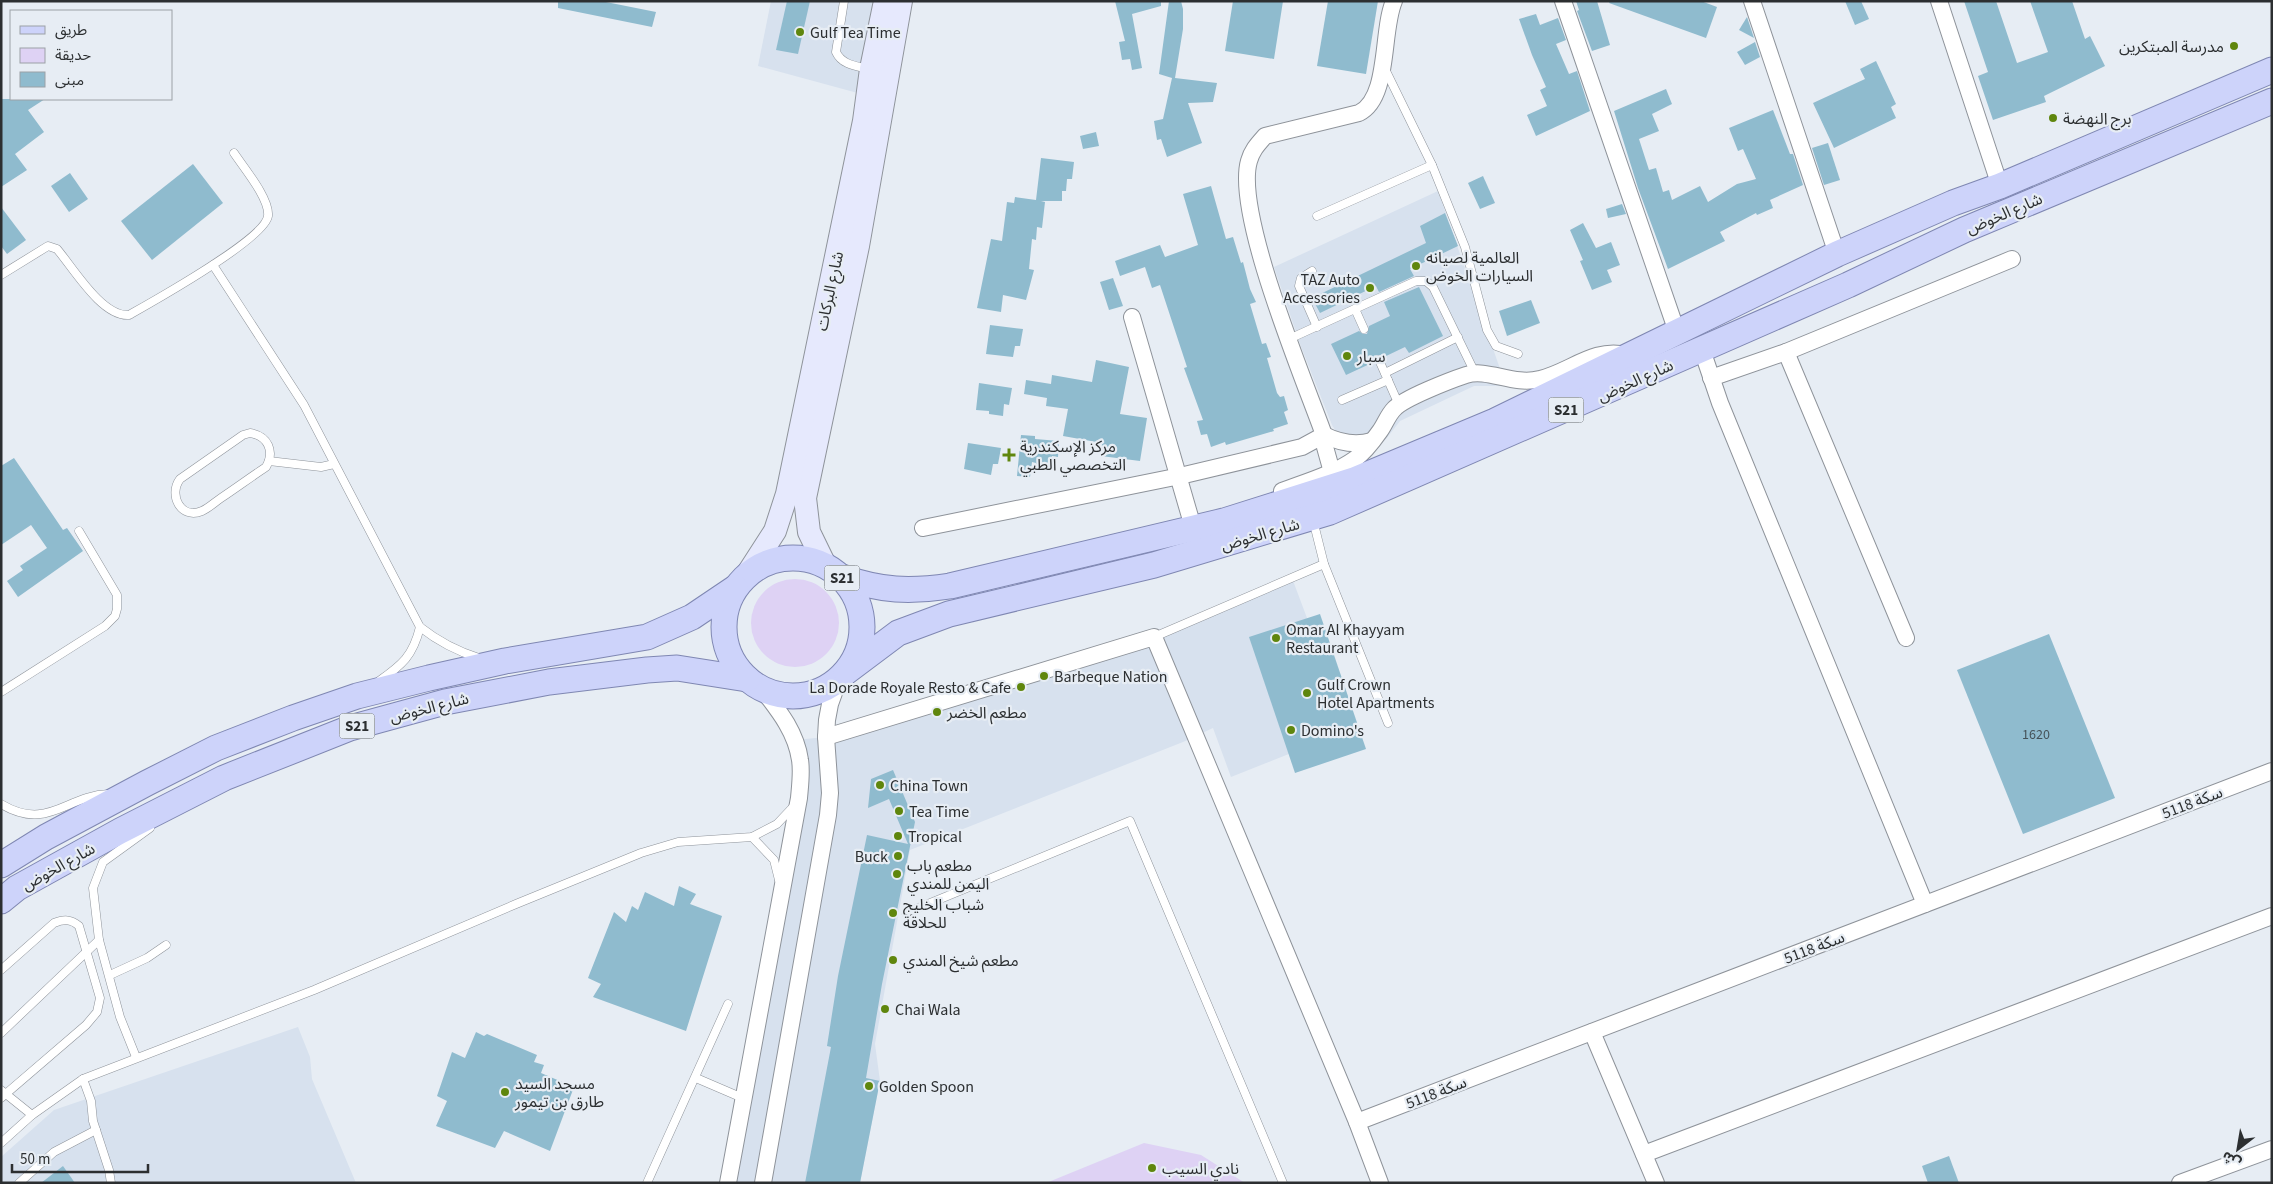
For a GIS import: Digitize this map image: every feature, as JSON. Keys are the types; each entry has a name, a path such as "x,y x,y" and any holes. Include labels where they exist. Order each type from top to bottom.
{"main road":[{"name":"شارع الخوض","path":"833,571 870,587 922,590 950,586 1235,518 1354,480 1495,421 1837,254 2272,70"},
{"name":"شارع الخوض","path":"843,676 898,633 949,614 1154,565 1313,518 1366,497 1848,285 1964,230 2271,101"},
{"name":"S21","path":"742,580 766,563 785,558 806,558 833,571 854,594 861,613 862,634 857,654 843,676 821,690 802,696 781,696 755,684"},
{"name":"شارع الخوض","path":"1,865 46,837 216,748 357,696 505,660 647,638 692,617 742,580"},
{"path":"742,580 726,606 723,626 726,646 734,664 755,684"},
{"name":"شارع الخوض","path":"1,901 18,888 120,831 224,778 350,728 445,702 540,684 677,668 755,684"}],"street":[{"name":"شارع البركات","path":"742,580 775,531 782,513 864,121 871,70 885,1"},
{"name":"شارع البركات","path":"833,571 809,532 805,498 858,246 901,1"},
{"path":"1332,472 1325,448 1324,435 1260,254 1248,192 1248,162 1255,147 1266,136 1358,113 1366,109 1373,101 1383,65 1389,14 1394,1"},
{"path":"1563,1 1677,332"},
{"path":"1752,1 1837,254"},
{"path":"1938,1 2000,186"},
{"path":"858,246 856,219 879,75 871,70"},
{"path":"1711,378 1786,352 2012,259"},
{"path":"1132,317 1180,476 1193,527"},
{"path":"1702,350 1711,378 1925,904"},
{"path":"1786,352 1906,638"},
{"path":"1235,518 1267,496 1332,472 1355,459 1372,441 1389,415 1399,405 1467,375 1476,374 1530,381 1543,379 1598,355 1618,353 1628,356"},
{"path":"923,528 1180,476 1302,447 1324,435 1343,442 1364,443 1372,441"},
{"path":"826,737 1154,637 1357,1122 1380,1183"},
{"path":"763,1183 828,815 830,793 826,737 830,704 843,676"},
{"path":"728,1183 799,798 801,761 795,740 787,722 755,684"},
{"name":"سكة 5118","path":"1357,1122 2272,771"},
{"path":"1644,1154 2272,916"},
{"path":"1592,1032 1656,1183"},
{"path":"2180,1183 2272,1149"}],"lane":[{"path":"844,1 836,46 838,57 848,64 871,70"},
{"path":"1383,65 1432,165 1465,247 1487,330 1496,346 1518,354"},
{"path":"1,274 48,246 57,249 105,308 120,316 129,315 212,266 263,227 268,217 266,203 234,153"},
{"path":"1316,216 1432,165"},
{"path":"212,266 304,405 420,627 438,642 459,652 481,658 505,660"},
{"path":"1312,271 1301,278 1299,286 1317,327"},
{"path":"1289,339 1416,282 1426,281 1433,287 1476,374"},
{"path":"1355,310 1364,329"},
{"path":"1342,400 1458,337"},
{"path":"1378,360 1399,405"},
{"path":"257,434 263,438 270,449 269,461 266,467 202,511 188,512 177,503 174,490 180,479 243,435 257,434"},
{"path":"269,461 321,467 334,464"},
{"path":"1313,518 1324,564 1388,723"},
{"path":"1,692 105,626 115,616 117,595 79,531"},
{"path":"1154,637 1324,564"},
{"path":"357,696 407,659 416,646 420,627"},
{"path":"163,820 224,778"},
{"path":"1,804 13,811 28,815 44,814 97,795 121,797"},
{"path":"1,1143 32,1115 82,1079 314,990 641,853 678,842 752,837 777,824 788,814 799,798"},
{"path":"906,914 1130,821 1283,1183"},
{"path":"136,1057 120,1017 99,940 93,888 103,862 155,825"},
{"path":"752,837 774,860 782,891"},
{"path":"1,970 54,923 62,920 74,922 79,926 100,998 94,1017 3,1094 32,1115"},
{"path":"1,1033 99,940"},
{"path":"110,975 147,958 166,945"},
{"path":"647,1183 728,1004"},
{"path":"696,1078 744,1099"},
{"path":"82,1079 91,1101 93,1121 111,1183"},
{"path":"19,1183 54,1152 96,1130"}],"shaded area":[{"path":"771,1 893,1 876,98 758,66"},
{"path":"1438,191 1506,386 1474,386 1400,421 1386,439 1357,464 1332,425 1300,344 1274,267"},
{"path":"1292,578 1349,730 1231,777 1213,728 1183,742 910,850 875,1044 880,1081 860,1183 728,1183 799,798 795,740 826,737 1154,637"},
{"path":"298,1027 310,1057 312,1079 356,1183 1,1183 1,1157 54,1110"}],"green space":[{"path":"795,579 812,583 826,592 835,606 839,623 835,640 826,654 812,663 795,667 778,663 764,654 755,640 751,623 755,606 764,592 778,583"},
{"name":"نادي السيب","path":"1144,1143 1201,1155 1245,1183 1046,1183"}],"building":[{"path":"558,1 601,1 656,12 652,27 558,8"},
{"path":"787,1 810,1 798,54 776,50"},
{"path":"1115,1 1161,1 1161,6 1132,14 1142,68 1132,70 1130,59 1122,60 1119,42 1125,41"},
{"path":"1169,1 1181,1 1183,9 1183,29 1175,78 1217,83 1213,102 1188,103 1202,143 1167,157 1161,139 1157,140 1154,121 1163,119 1172,78 1159,74"},
{"path":"1233,1 1283,1 1274,59 1225,51"},
{"path":"1328,1 1378,1 1366,74 1317,66"},
{"path":"1576,1 1597,1 1610,45 1592,51 1577,11 1579,10"},
{"path":"1610,1 1701,1 1717,7 1706,38 1609,3"},
{"path":"1845,1 1861,1 1869,19 1855,25"},
{"path":"1964,1 1996,1 2017,63 2048,52 2030,1 2072,1 2085,39 2090,36 2105,66 2044,96 2046,102 1993,120 1978,76 1988,72"},
{"path":"1536,14 1540,25 1558,18 1566,40 1556,44 1569,74 1577,71 1590,111 1536,136 1527,115 1547,106 1540,90 1546,87 1519,19"},
{"path":"1747,17 1754,38 1739,30"},
{"path":"1755,42 1760,57 1745,65 1737,52"},
{"path":"1876,61 1896,104 1891,107 1896,118 1834,148 1813,103 1865,79 1860,69"},
{"path":"1666,89 1672,104 1652,114 1659,131 1639,139 1649,170 1656,168 1663,192 1669,190 1672,200 1700,186 1708,202 1737,184 1756,179 1743,149 1738,151 1729,128 1773,110 1790,154 1793,154 1803,185 1770,200 1773,208 1757,215 1756,213 1720,232 1725,241 1668,269 1638,188 1614,111"},
{"path":"1,99 43,100 28,110 44,132 15,154 27,170 1,187"},
{"path":"1096,132 1099,146 1083,149 1080,136"},
{"path":"1828,143 1840,180 1824,185 1812,148"},
{"path":"1041,158 1074,162 1072,179 1067,179 1066,191 1062,191 1062,201 1041,201 1045,202 1042,228 1037,227 1036,240 1032,239 1029,269 1034,270 1026,300 1003,295 1001,312 977,308 991,239 1002,241 1007,202 1014,203 1015,197 1036,200"},
{"path":"193,164 223,203 152,260 121,221"},
{"path":"70,173 88,199 69,212 51,186"},
{"path":"1483,176 1495,203 1480,209 1468,183"},
{"path":"1211,186 1226,239 1233,237 1256,302 1250,304 1262,344 1266,343 1271,357 1267,358 1277,393 1280,397 1284,396 1288,410 1284,412 1288,424 1273,429 1274,431 1226,445 1225,442 1211,447 1207,434 1201,435 1197,421 1203,420 1184,368 1187,367 1160,285 1152,288 1145,267 1120,276 1115,261 1160,245 1165,257 1198,245 1183,194"},
{"path":"1622,204 1626,214 1608,218 1606,209"},
{"path":"1,207 26,240 7,254 1,246"},
{"path":"1445,213 1458,246 1410,269 1414,276 1379,292 1376,286 1320,313 1312,298 1426,243 1420,226"},
{"path":"1583,223 1596,248 1611,242 1620,265 1607,270 1612,282 1592,290 1580,261 1583,260 1570,230"},
{"path":"1113,278 1123,306 1109,310 1100,282"},
{"path":"1419,287 1443,336 1409,353 1405,347 1384,357 1377,355 1374,357 1374,362 1346,375 1331,344 1359,331 1367,334 1369,326 1390,316 1384,302"},
{"path":"1531,300 1540,323 1507,336 1499,311"},
{"path":"990,325 1023,329 1020,346 1015,346 1013,357 986,354"},
{"path":"1096,360 1129,367 1120,414 1147,418 1140,461 1101,456 1102,443 1063,436 1068,409 1046,406 1047,398 1024,394 1026,380 1051,384 1052,375 1092,382"},
{"path":"979,383 1012,388 1009,405 1004,404 1003,416 989,414 989,411 976,410"},
{"path":"1021,435 1035,436 1035,439 1059,441 1058,457 1052,456 1050,471 1035,469 1036,463 1032,462 1030,477 1017,476"},
{"path":"968,443 1001,448 998,464 993,464 991,475 964,469"},
{"path":"14,458 63,530 67,528 83,551 18,597 7,581 23,570 20,566 47,548 31,525 1,545 1,466"},
{"name":"Gulf Crown Hotel Apartments","path":"1320,614 1366,749 1295,773 1249,637"},
{"path":"2049,634 2115,798 2023,834 1957,670"},
{"path":"893,770 915,822 882,984 866,1078 880,1081 860,1183 805,1183 831,1047 827,1046 838,976 867,835 908,844 889,799 868,808 871,779"},
{"path":"679,886 696,894 690,904 722,916 686,1031 593,997 601,984 588,978 614,912 626,922 632,906 638,910 645,892 674,906"},
{"name":"مسجد السيد طارق بن تيمور","path":"476,1032 484,1036 487,1034 537,1055 534,1062 544,1065 541,1073 574,1087 550,1151 504,1131 495,1148 436,1126 447,1101 437,1096 452,1052 465,1058"},
{"path":"1949,1156 1959,1183 1928,1183 1922,1166"},
{"path":"63,1166 75,1183 41,1183"}],"place":[{"name":"Gulf Tea Time","path":"800,32"},
{"name":"مدرسة المبتكرين","path":"2234,46"},
{"name":"برج النهضة","path":"2053,118"},
{"name":"العالمية لصيانه السيارات الخوض","path":"1416,266"},
{"name":"TAZ Auto Accessories","path":"1370,288"},
{"name":"سبار","path":"1347,356"},
{"name":"مركز الإسكندرية التخصصي الطبي","path":"1009,455"},
{"name":"Omar Al Khayyam Restaurant","path":"1276,638"},
{"name":"Barbeque Nation","path":"1044,676"},
{"name":"La Dorade Royale Resto & Cafe","path":"1021,687"},
{"name":"Gulf Crown Hotel Apartments","path":"1307,693"},
{"name":"مطعم الخضر","path":"937,712"},
{"name":"Domino's","path":"1291,730"},
{"name":"China Town","path":"880,785"},
{"name":"Tea Time","path":"899,811"},
{"name":"Tropical","path":"898,836"},
{"name":"Buck","path":"898,856"},
{"name":"مطعم باب اليمن للمندي","path":"897,874"},
{"name":"شباب الخليج للحلاقة","path":"893,913"},
{"name":"مطعم شيخ المندي","path":"893,960"},
{"name":"Chai Wala","path":"885,1009"},
{"name":"Golden Spoon","path":"869,1086"},
{"name":"مسجد السيد طارق بن تيمور","path":"505,1092"},
{"name":"نادي السيب","path":"1152,1168"}]}
